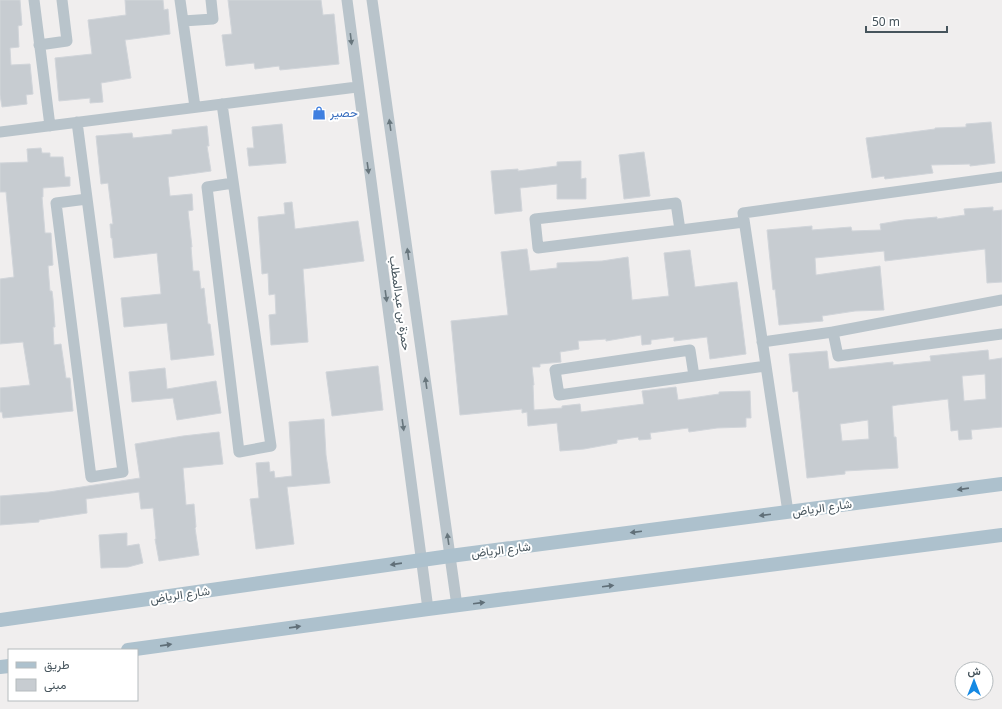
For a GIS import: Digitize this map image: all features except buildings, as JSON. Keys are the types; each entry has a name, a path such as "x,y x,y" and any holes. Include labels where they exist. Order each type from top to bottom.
{"main road":[{"name":"شارع الرياض","path":"0,620 450,556 1002,484"},
{"path":"135,649 428,609 1002,535"}],"street":[{"path":"34,0 50,126"},
{"path":"39,44 67,41 62,0"},
{"path":"180,0 195,108"},
{"path":"183,21 213,18 211,0"},
{"name":"حمزة بن عبدالمطلب","path":"347,0 357,87 428,609"},
{"name":"حمزة بن عبدالمطلب","path":"372,0 457,606"},
{"path":"0,132 357,87"},
{"path":"222,104 270,446 239,452 207,186 233,183"},
{"path":"77,122 123,472 91,477 56,203 87,199"},
{"path":"788,512 743,213 1002,177"},
{"path":"680,230 676,203 535,219 538,248 744,222"},
{"path":"762,342 833,332 1002,300"},
{"path":"833,332 838,356 1002,334"},
{"path":"694,376 690,350 556,370 559,395 766,366"}],"place":[{"name":"حصير","path":"319,113"}]}
